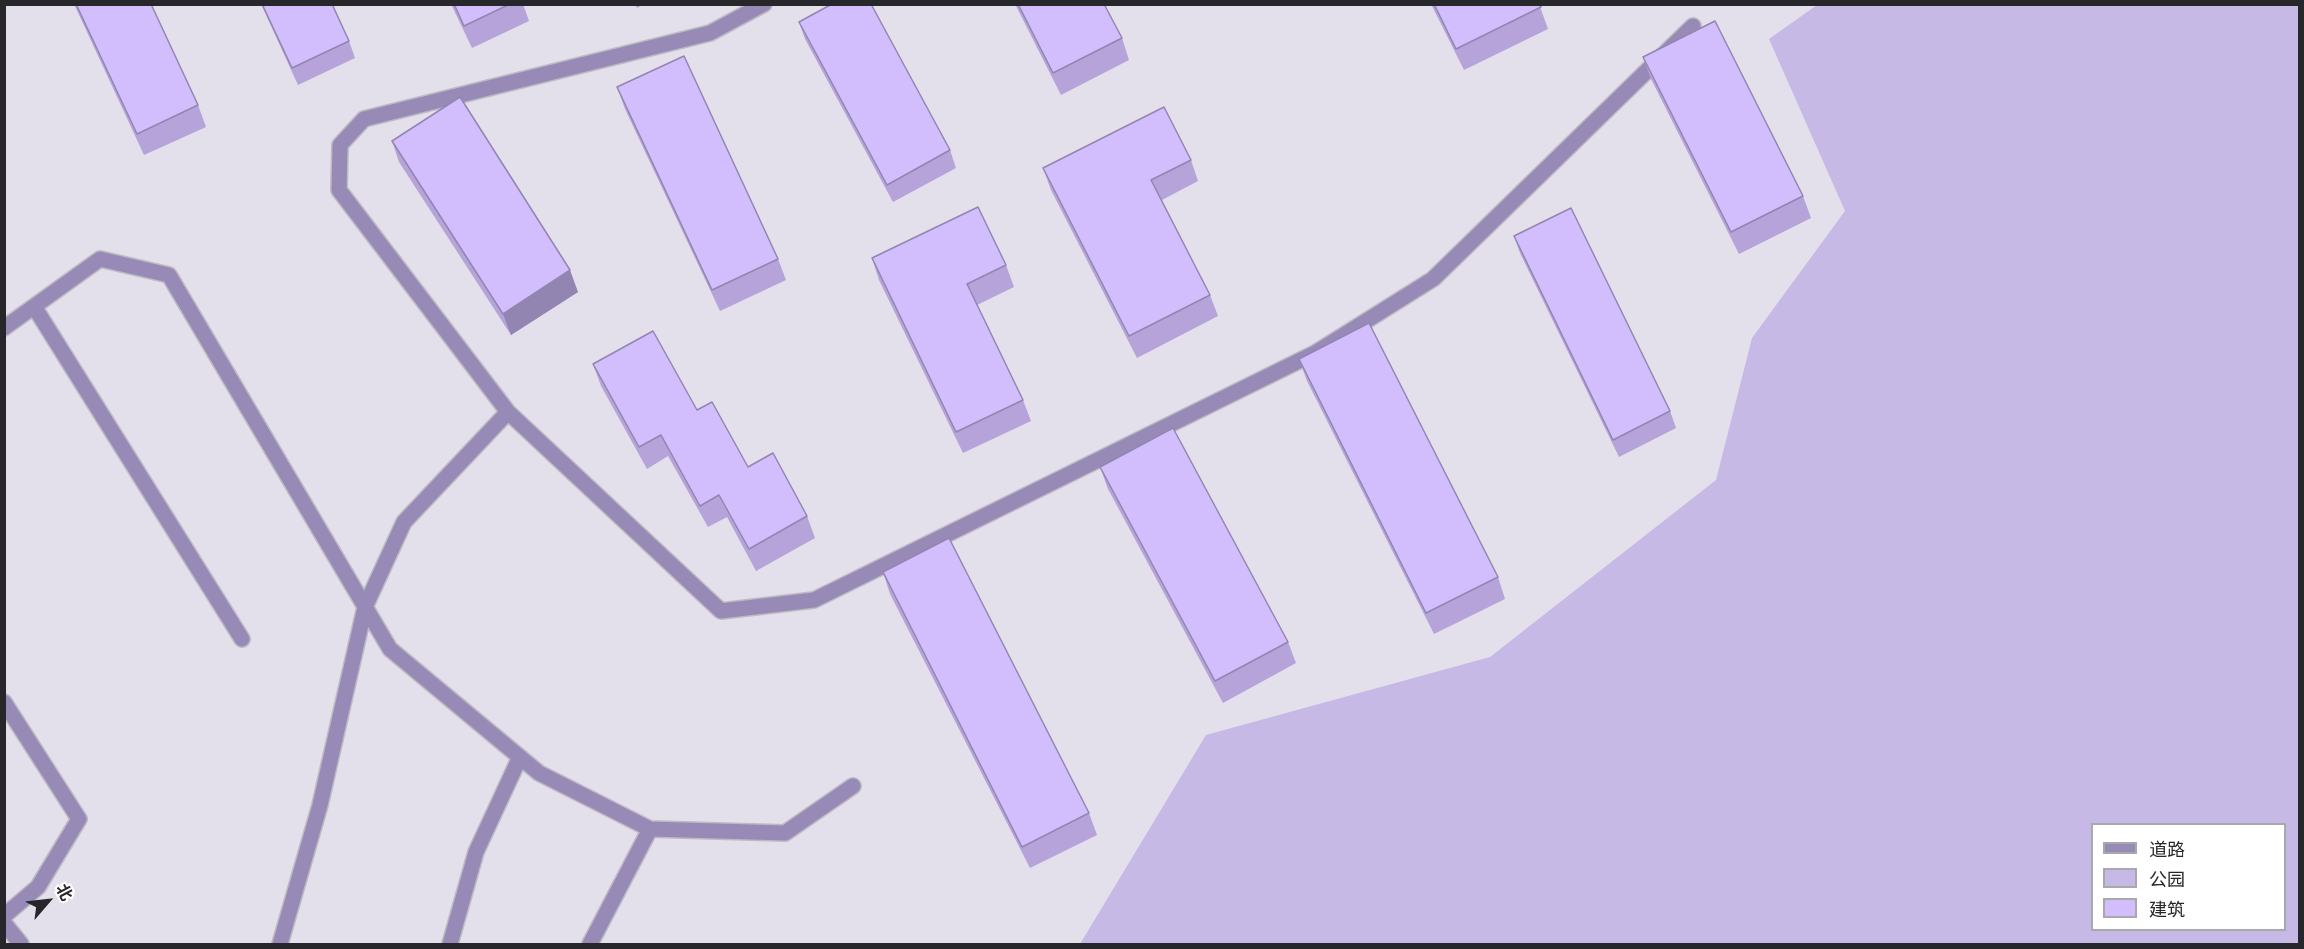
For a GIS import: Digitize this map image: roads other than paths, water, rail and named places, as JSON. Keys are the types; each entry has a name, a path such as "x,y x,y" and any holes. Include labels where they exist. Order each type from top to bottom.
{"street":[{"path":"764,4 748,8 710,33 364,119 340,145 339,190 508,412 721,612 814,600 1315,353 1433,279 1694,26"},
{"path":"4,328 35,308 100,259 169,275 390,649 539,773 650,829 785,833 853,786"},
{"path":"35,308 242,639"},
{"path":"280,945 320,805 365,607 404,522 508,412"},
{"path":"4,702 79,819 38,887 4,916"},
{"path":"450,945 476,852 520,757"},
{"path":"590,945 650,829"},
{"path":"4,923 21,945"}]}
